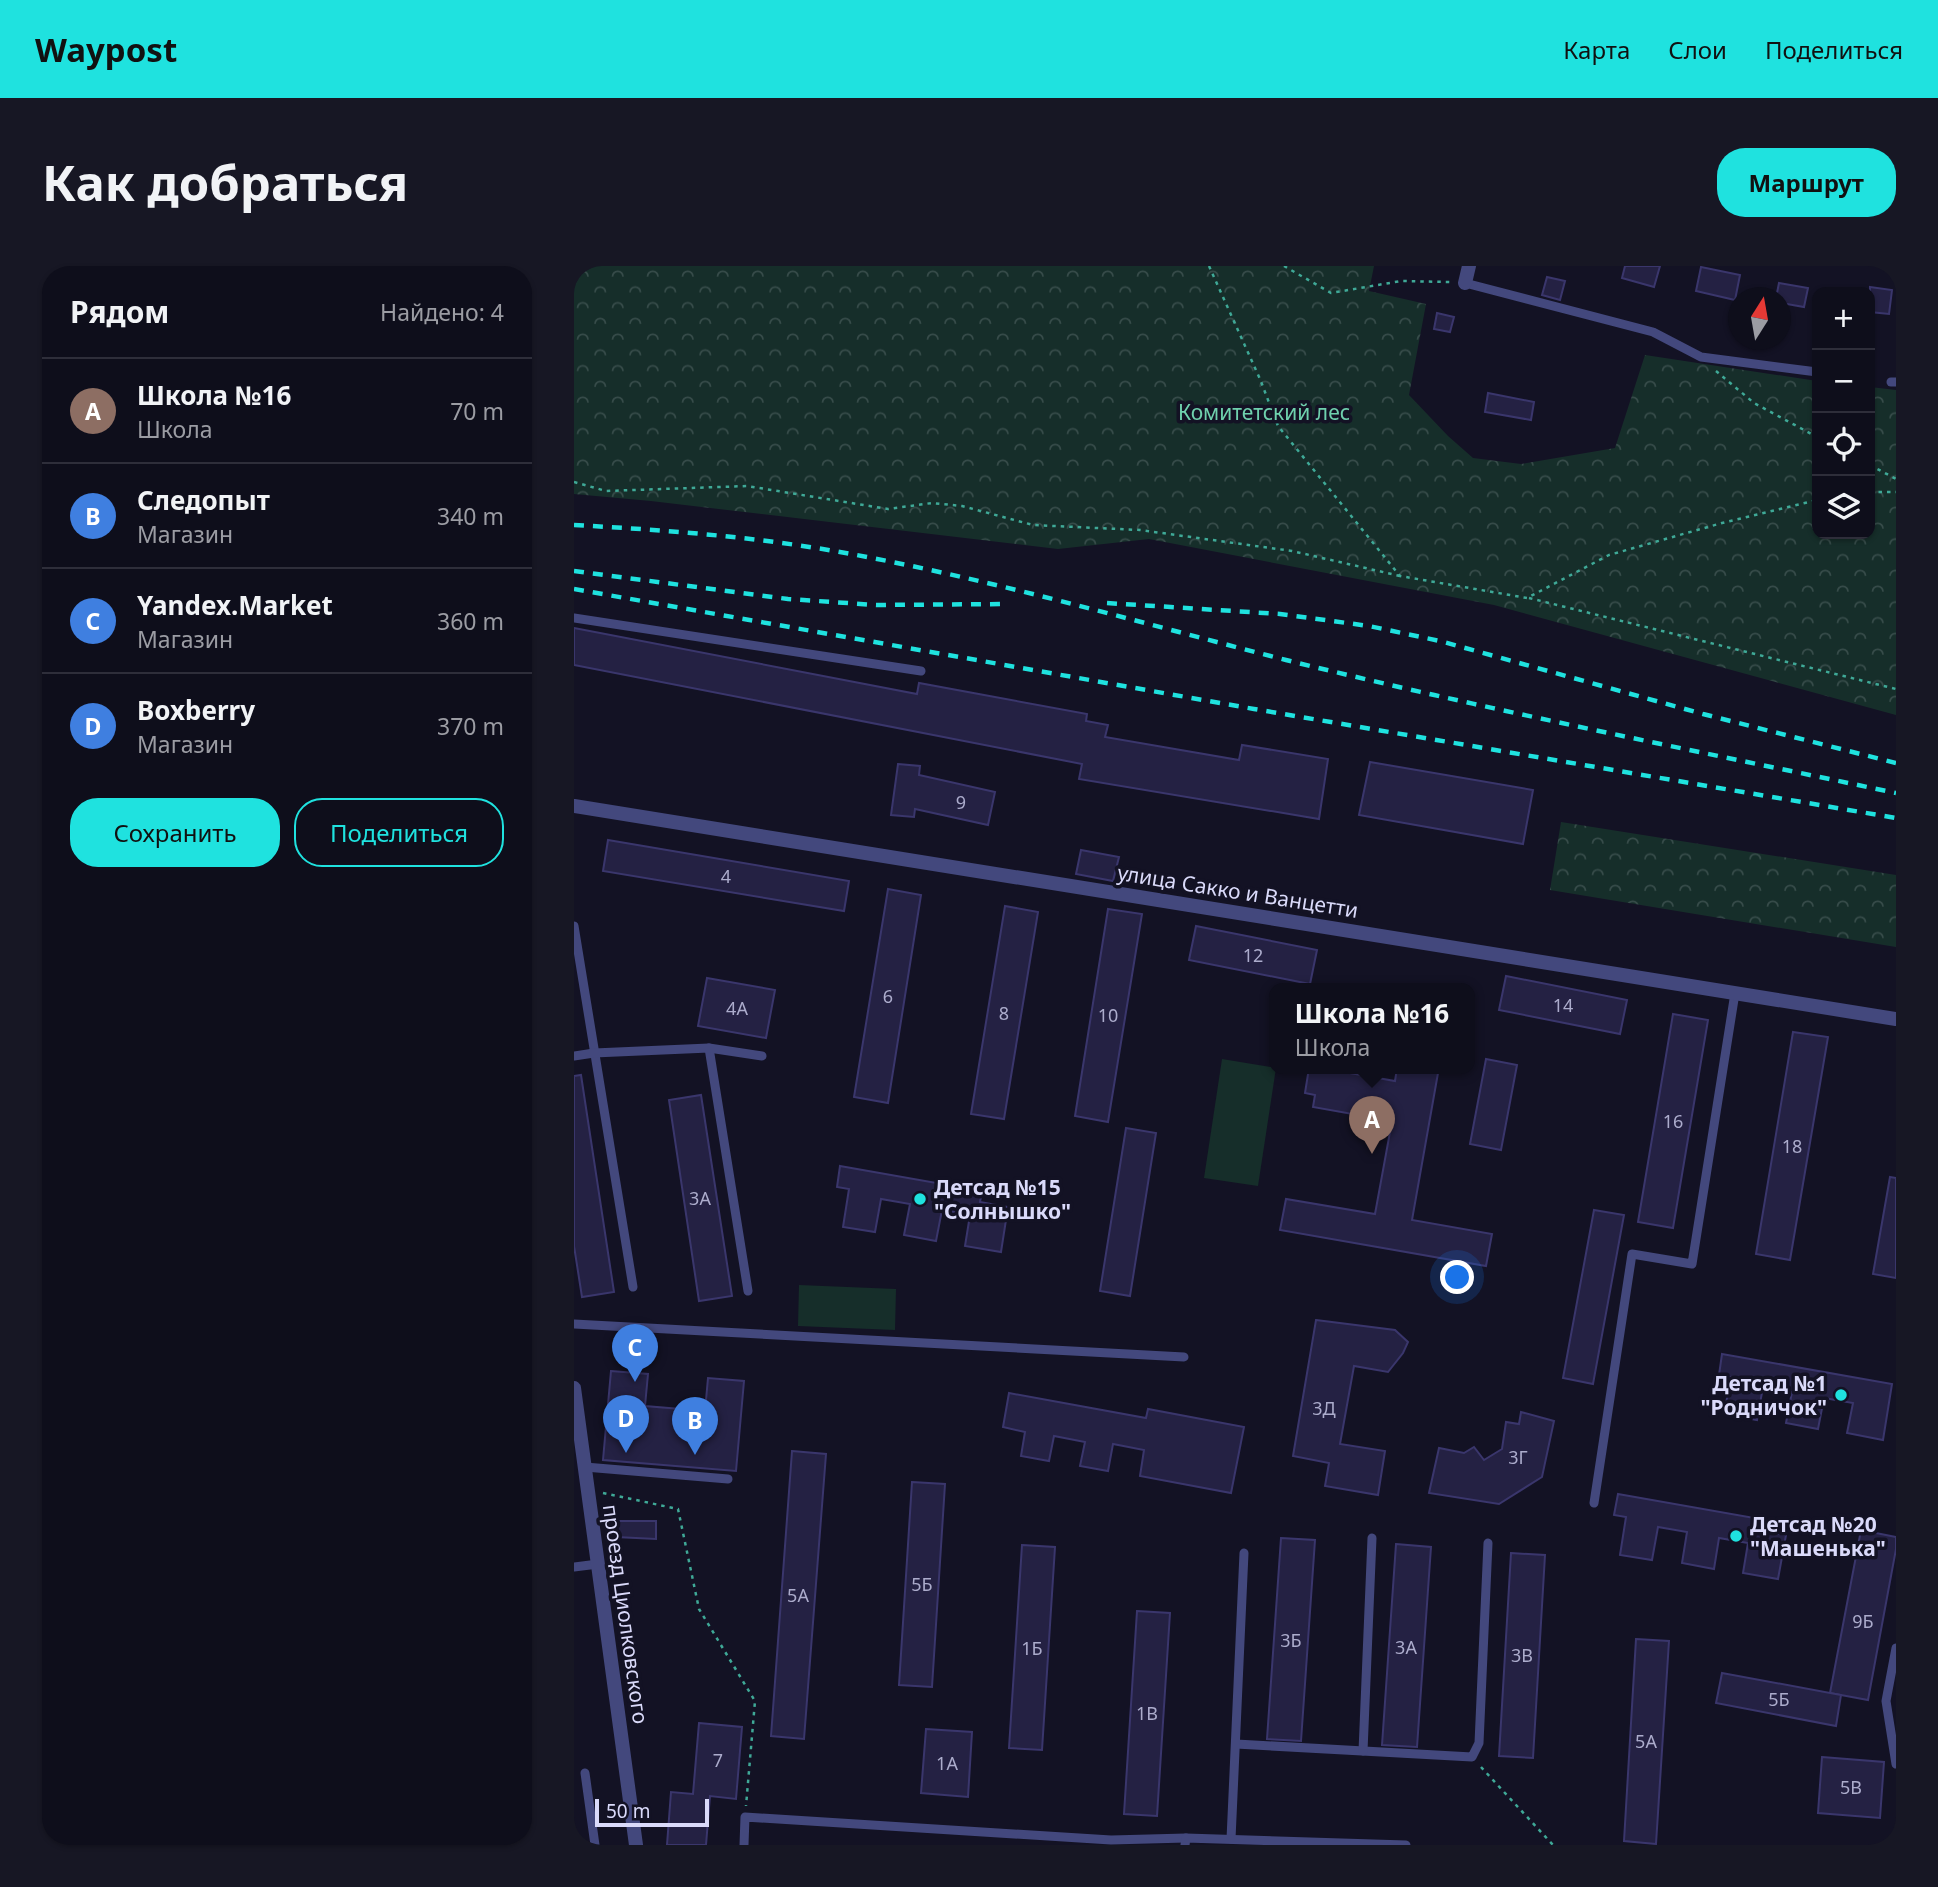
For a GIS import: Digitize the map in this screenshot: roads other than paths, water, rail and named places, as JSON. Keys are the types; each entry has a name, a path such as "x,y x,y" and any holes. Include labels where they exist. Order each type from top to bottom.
{"street":[{"path":"1465,283 1469,266"},
{"name":"улица Сакко и Ванцетти","path":"574,806 1896,1019"},
{"name":"проезд Циолковского","path":"574,1388 636,1845"}],"lane":[{"path":"1465,283 1653,332 1700,357 1812,371"},
{"path":"574,618 921,671"},
{"path":"574,926 633,1287"},
{"path":"1594,1503 1632,1254 1692,1264 1735,993"},
{"path":"709,1048 748,1292"},
{"path":"574,1056 709,1048 762,1056"},
{"path":"574,1324 1184,1357"},
{"path":"585,1467 728,1479"},
{"path":"1363,1751 1372,1538"},
{"path":"1236,1744 1472,1756 1479,1743 1488,1543"},
{"path":"1231,1839 1244,1553"},
{"path":"574,1567 598,1564"},
{"path":"1896,1648 1886,1701 1896,1764"},
{"path":"585,1773 595,1845"},
{"path":"744,1845 745,1817 1111,1840 1231,1839 1406,1845"}],"railway":[{"path":"574,525 748,539 817,548 906,565 1438,696 1896,793"},
{"path":"574,571 788,599 876,605 1008,604"},
{"path":"574,589 1254,709 1896,818"},
{"path":"1107,603 1280,614 1369,626 1440,641 1703,714 1896,763"}],"place":[{"name":"Школа №16","path":"1372,1154"},
{"name":"Детсад №15 \"Солнышко\"","path":"920,1199"},
{"name":"Yandex.Market","path":"635,1382"},
{"name":"Детсад №1 \"Родничок\"","path":"1841,1395"},
{"name":"Boxberry","path":"626,1453"},
{"name":"Следопыт","path":"695,1455"},
{"name":"Детсад №20 \"Машенька\"","path":"1736,1536"}],"park label":[{"name":"Комитетский лес","path":"1264,412"}]}
